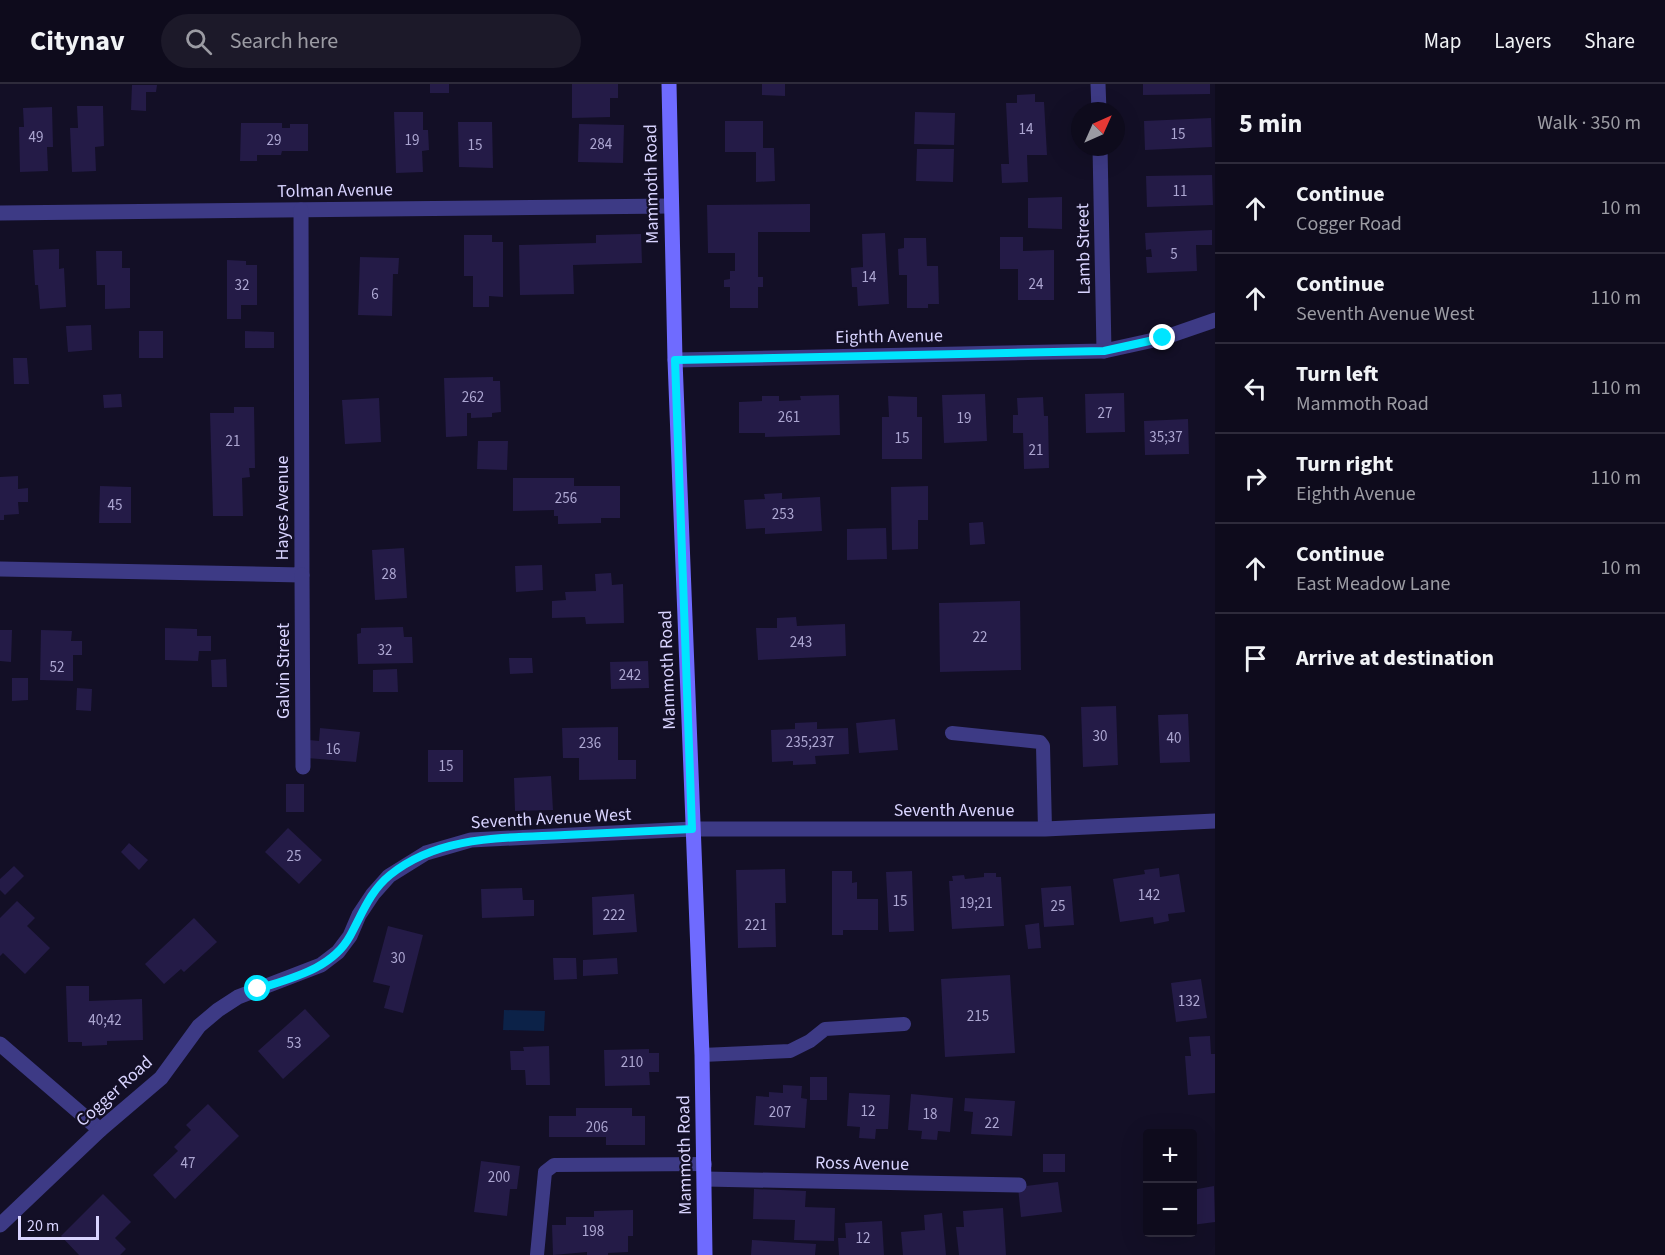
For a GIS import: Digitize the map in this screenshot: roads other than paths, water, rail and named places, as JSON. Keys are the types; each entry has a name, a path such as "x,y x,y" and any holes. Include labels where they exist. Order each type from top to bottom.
{"main road":[{"name":"Mammoth Road","path":"669,84 675,360 702,1055 705,1255"}],"street":[{"path":"1098,84 1099,102"},
{"name":"Lamb Street","path":"1100,156 1104,351"},
{"name":"Tolman Avenue","path":"0,213 671,206"},
{"name":"Hayes Avenue","path":"0,569 302,575 301,210"},
{"name":"Eighth Avenue","path":"675,360 1104,351 1163,338 1215,320"},
{"name":"Galvin Street","path":"302,575 303,767"},
{"name":"Seventh Avenue","path":"692,829 1045,829 1215,821"},
{"name":"Seventh Avenue West","path":"288,979 321,965 338,952 350,936 359,915 373,894 389,876 426,853 471,840 692,829"},
{"name":"Cogger Road","path":"0,1225 100,1130 161,1078 199,1026 238,997 288,979"},
{"path":"0,1044 100,1130"},
{"name":"Ross Avenue","path":"705,1172 1019,1185"}],"lane":[{"path":"952,733 1040,741 1045,829"},
{"path":"702,1055 790,1051 810,1041 825,1029 904,1024"},
{"path":"537,1255 545,1173 554,1165 705,1172"}],"water":[{"path":"504,1010 545,1011 544,1031 503,1030"}]}
